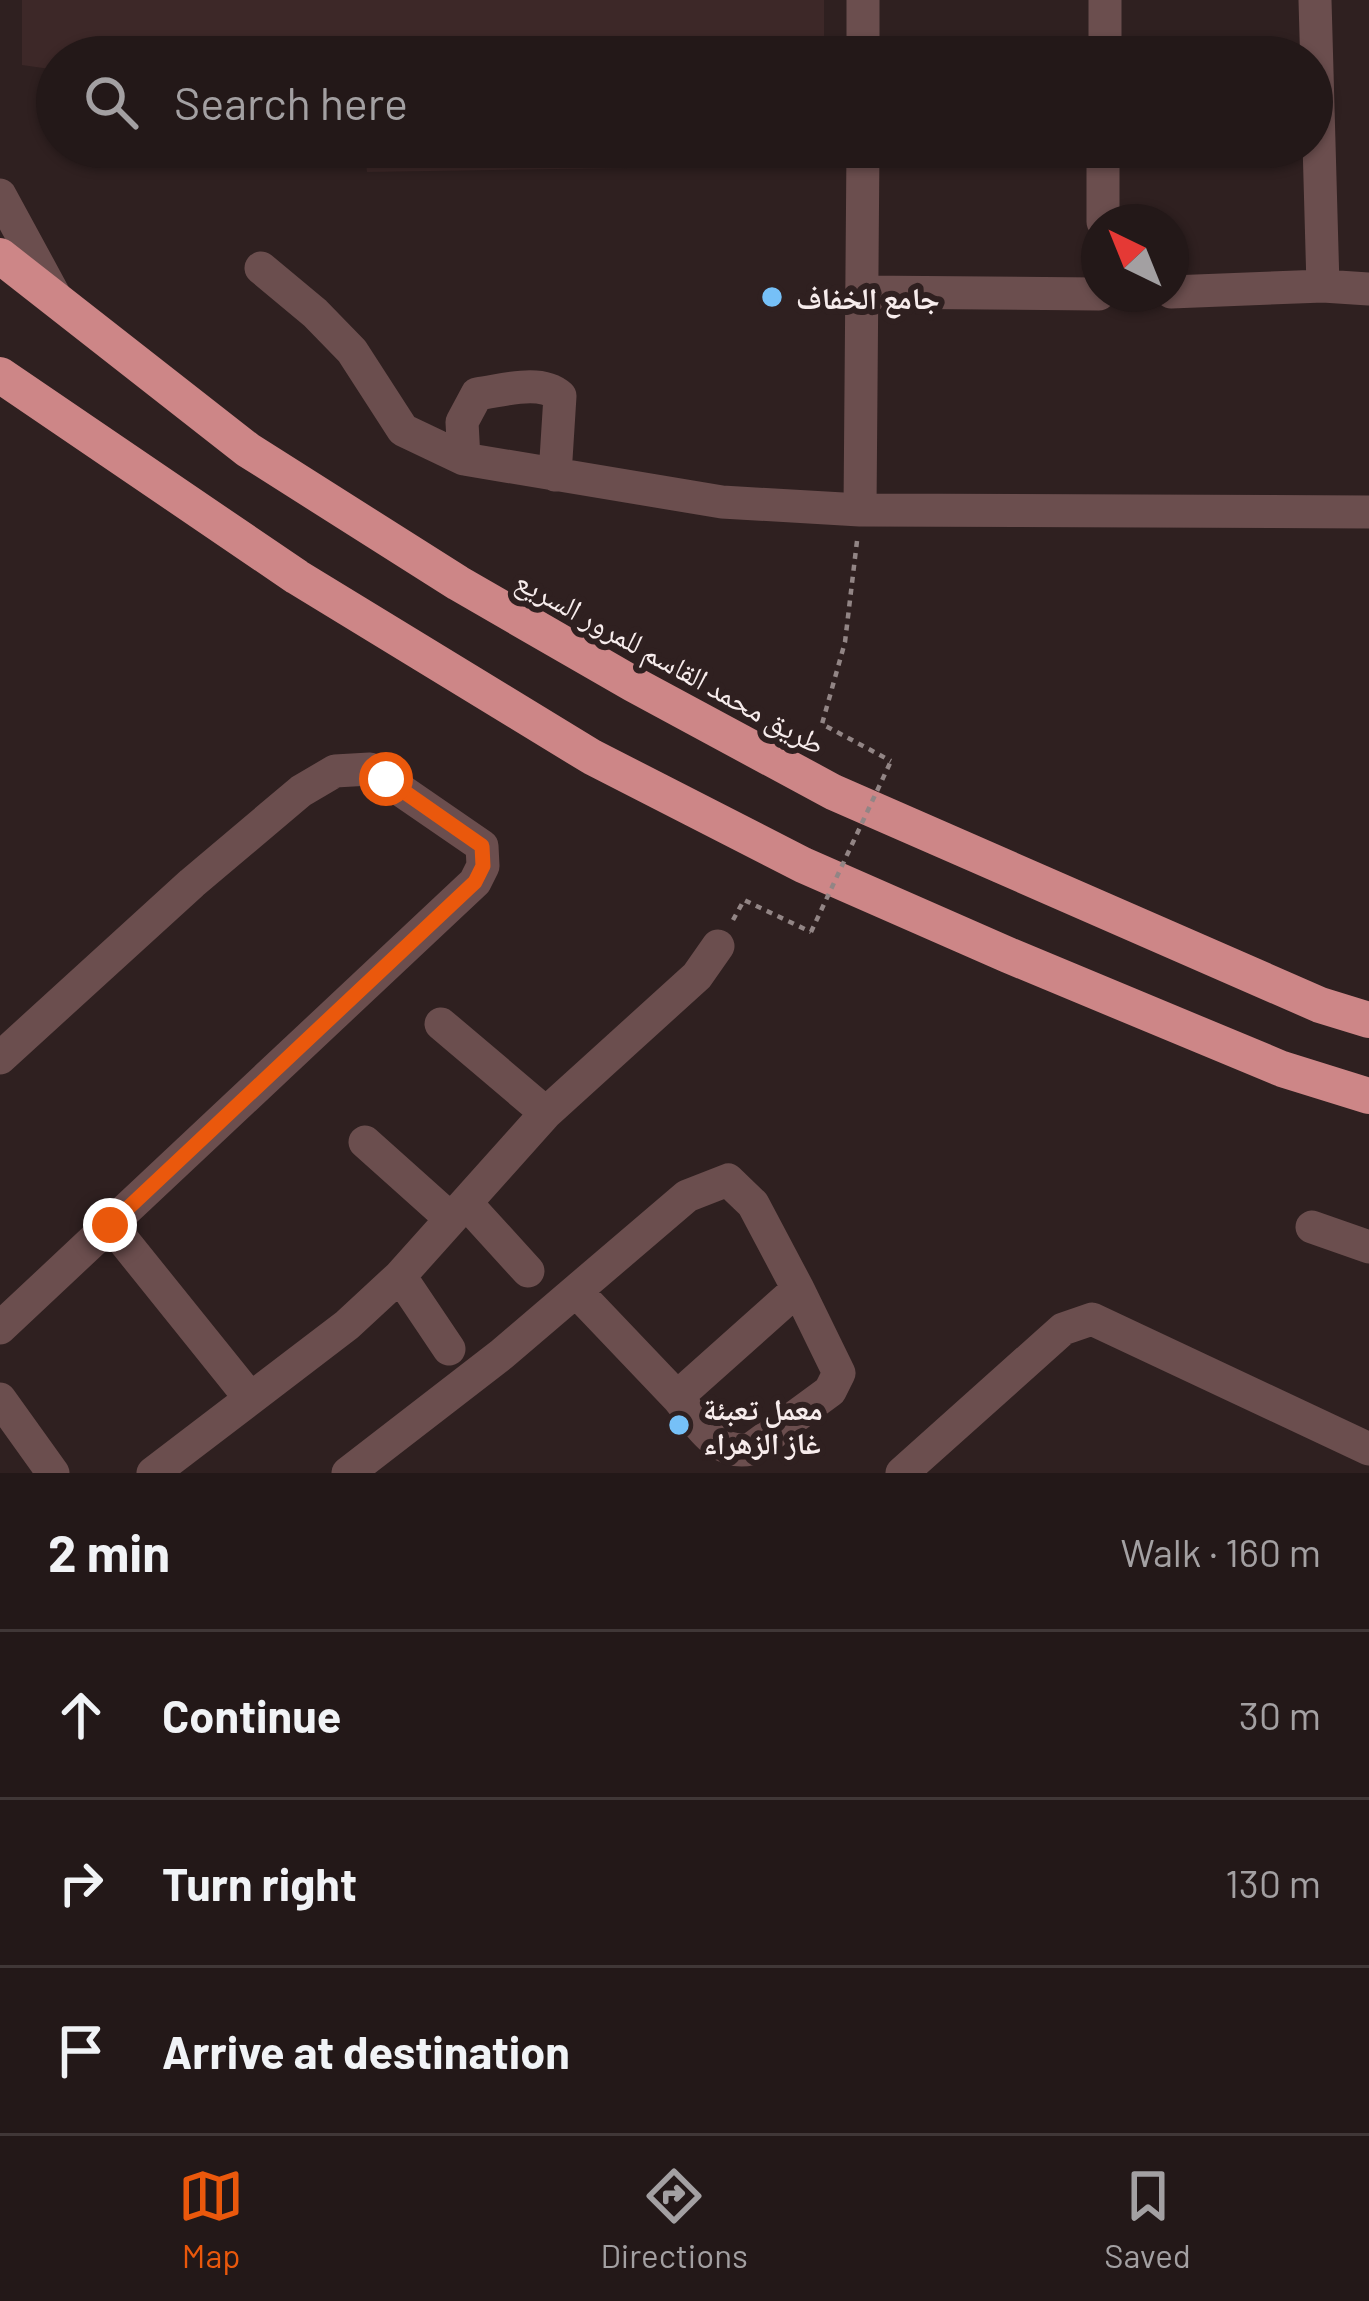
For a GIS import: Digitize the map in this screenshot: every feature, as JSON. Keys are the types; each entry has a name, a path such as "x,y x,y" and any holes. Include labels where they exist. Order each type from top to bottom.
{"highway":[{"name":"طريق محمد القاسم للمرور السريع","path":"0,256 248,450 458,583 633,684 832,792 1320,1005 1369,1020"},
{"path":"0,375 297,578 592,757 802,865 1008,956 1282,1069 1369,1096"}],"street":[{"path":"863,0 863,36"},
{"path":"1105,0 1105,36"},
{"path":"1315,0 1316,36"},
{"path":"860,510 862,168"},
{"path":"1102,204 1103,168"},
{"path":"1320,168 1323,286"},
{"path":"0,195 57,302"},
{"path":"261,268 352,352 403,430 464,459 722,502 860,510 1369,512"},
{"path":"1189,291 1369,289"},
{"path":"862,292 1081,294"},
{"path":"464,459 462,422 477,394 554,389 560,396 555,475"},
{"path":"0,1058 246,837 301,791 335,771 370,769 482,846 483,866 475,882 0,1328"},
{"path":"153,1473 347,1325 400,1276 545,1113 698,976 718,946"},
{"path":"441,1024 545,1113"},
{"path":"365,1142 459,1211 528,1271"},
{"path":"349,1473 502,1354 687,1196 728,1180 753,1204 839,1373 830,1391 751,1449 721,1448 576,1291"},
{"path":"110,1225 250,1398"},
{"path":"1312,1227 1369,1247"},
{"path":"400,1276 449,1349"},
{"path":"677,1397 798,1289"},
{"path":"902,1473 1063,1329 1092,1319 1369,1449"},
{"path":"0,1399 53,1473"}],"path":[{"path":"745,900 811,932 891,761 822,724 844,642 860,510"}],"shaded area":[{"path":"22,0 824,0 824,36 36,36 36,67 22,65"},
{"path":"367,168 628,168 367,172"}],"place":[{"name":"جامع الخفاف","path":"772,297"},
{"name":"معمل تعبئة غاز الزهراء","path":"679,1425"}],"route":[{"path":"110,1225 475,882 483,866 482,846 386,779"}]}
